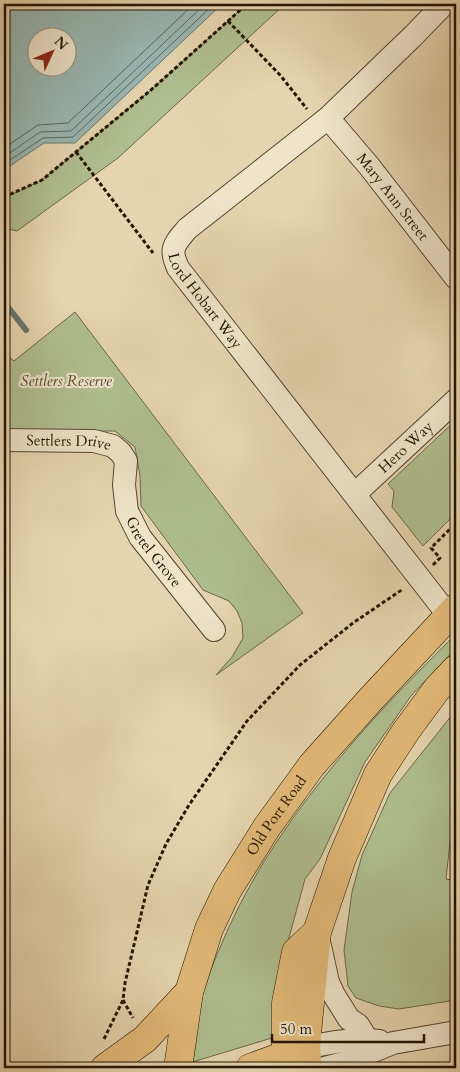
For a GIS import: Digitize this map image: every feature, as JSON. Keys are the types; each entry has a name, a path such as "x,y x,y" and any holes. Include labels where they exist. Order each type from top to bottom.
{"main road":[{"name":"Old Port Road","path":"178,1068 189,992 209,930 227,891 267,827 312,765 453,612"},
{"path":"250,1068 297,1060 286,1002 296,952 317,932 342,858 378,774 406,730 437,689 456,669"},
{"path":"105,1068 145,1040 189,992"}],"street":[{"name":"Lord Hobart Way","path":"444,4 321,124 187,230 175,244 172,255 178,268 419,579 453,612"},
{"name":"Mary Ann Street","path":"321,124 369,166 456,278"},
{"name":"Hero Way","path":"355,494 456,400"},
{"name":"Settlers Drive","path":"4,440 94,441 113,446 126,461"},
{"name":"Gretel Grove","path":"126,461 124,485 127,511 140,537 214,630"},
{"path":"317,932 328,982 334,995 349,1019 358,1025 367,1039"},
{"path":"325,1068 344,1063 393,1043 456,1032"},
{"path":"297,1060 331,1042 367,1039 393,1043"}],"path":[{"path":"4,197 42,180 151,90 247,4"},
{"path":"228,21 280,76 310,113 304,118 321,124"},
{"path":"76,152 154,256"},
{"path":"429,569 440,558 431,548 456,523"},
{"path":"103,1042 122,1000 148,884 166,844 189,805 247,721 300,665 353,623 408,586"},
{"path":"122,1000 134,1022"}],"green space":[{"path":"247,4 285,4 118,158 17,231 4,228 4,198 42,180 151,90"},
{"name":"Settlers Reserve","path":"75,312 303,613 216,675 232,657 243,638 242,623 237,611 229,601 203,590 141,506 140,476 135,447 115,431 4,431 4,352 14,361"},
{"path":"456,420 456,513 423,546 392,507 394,491 388,484"},
{"path":"456,634 456,648 411,696 365,762 320,859 305,879 289,938 272,1038 189,1063 197,1017 207,980 240,905 264,862 291,820 353,742"},
{"path":"456,710 456,787 446,879 456,881 456,1000 399,1009 379,1006 356,998 348,986 344,950 352,892 362,855 390,793"}],"water":[{"path":"4,4 222,4 75,143 44,143 4,170"}],"waterway":[{"path":"4,302 26,330"}]}
